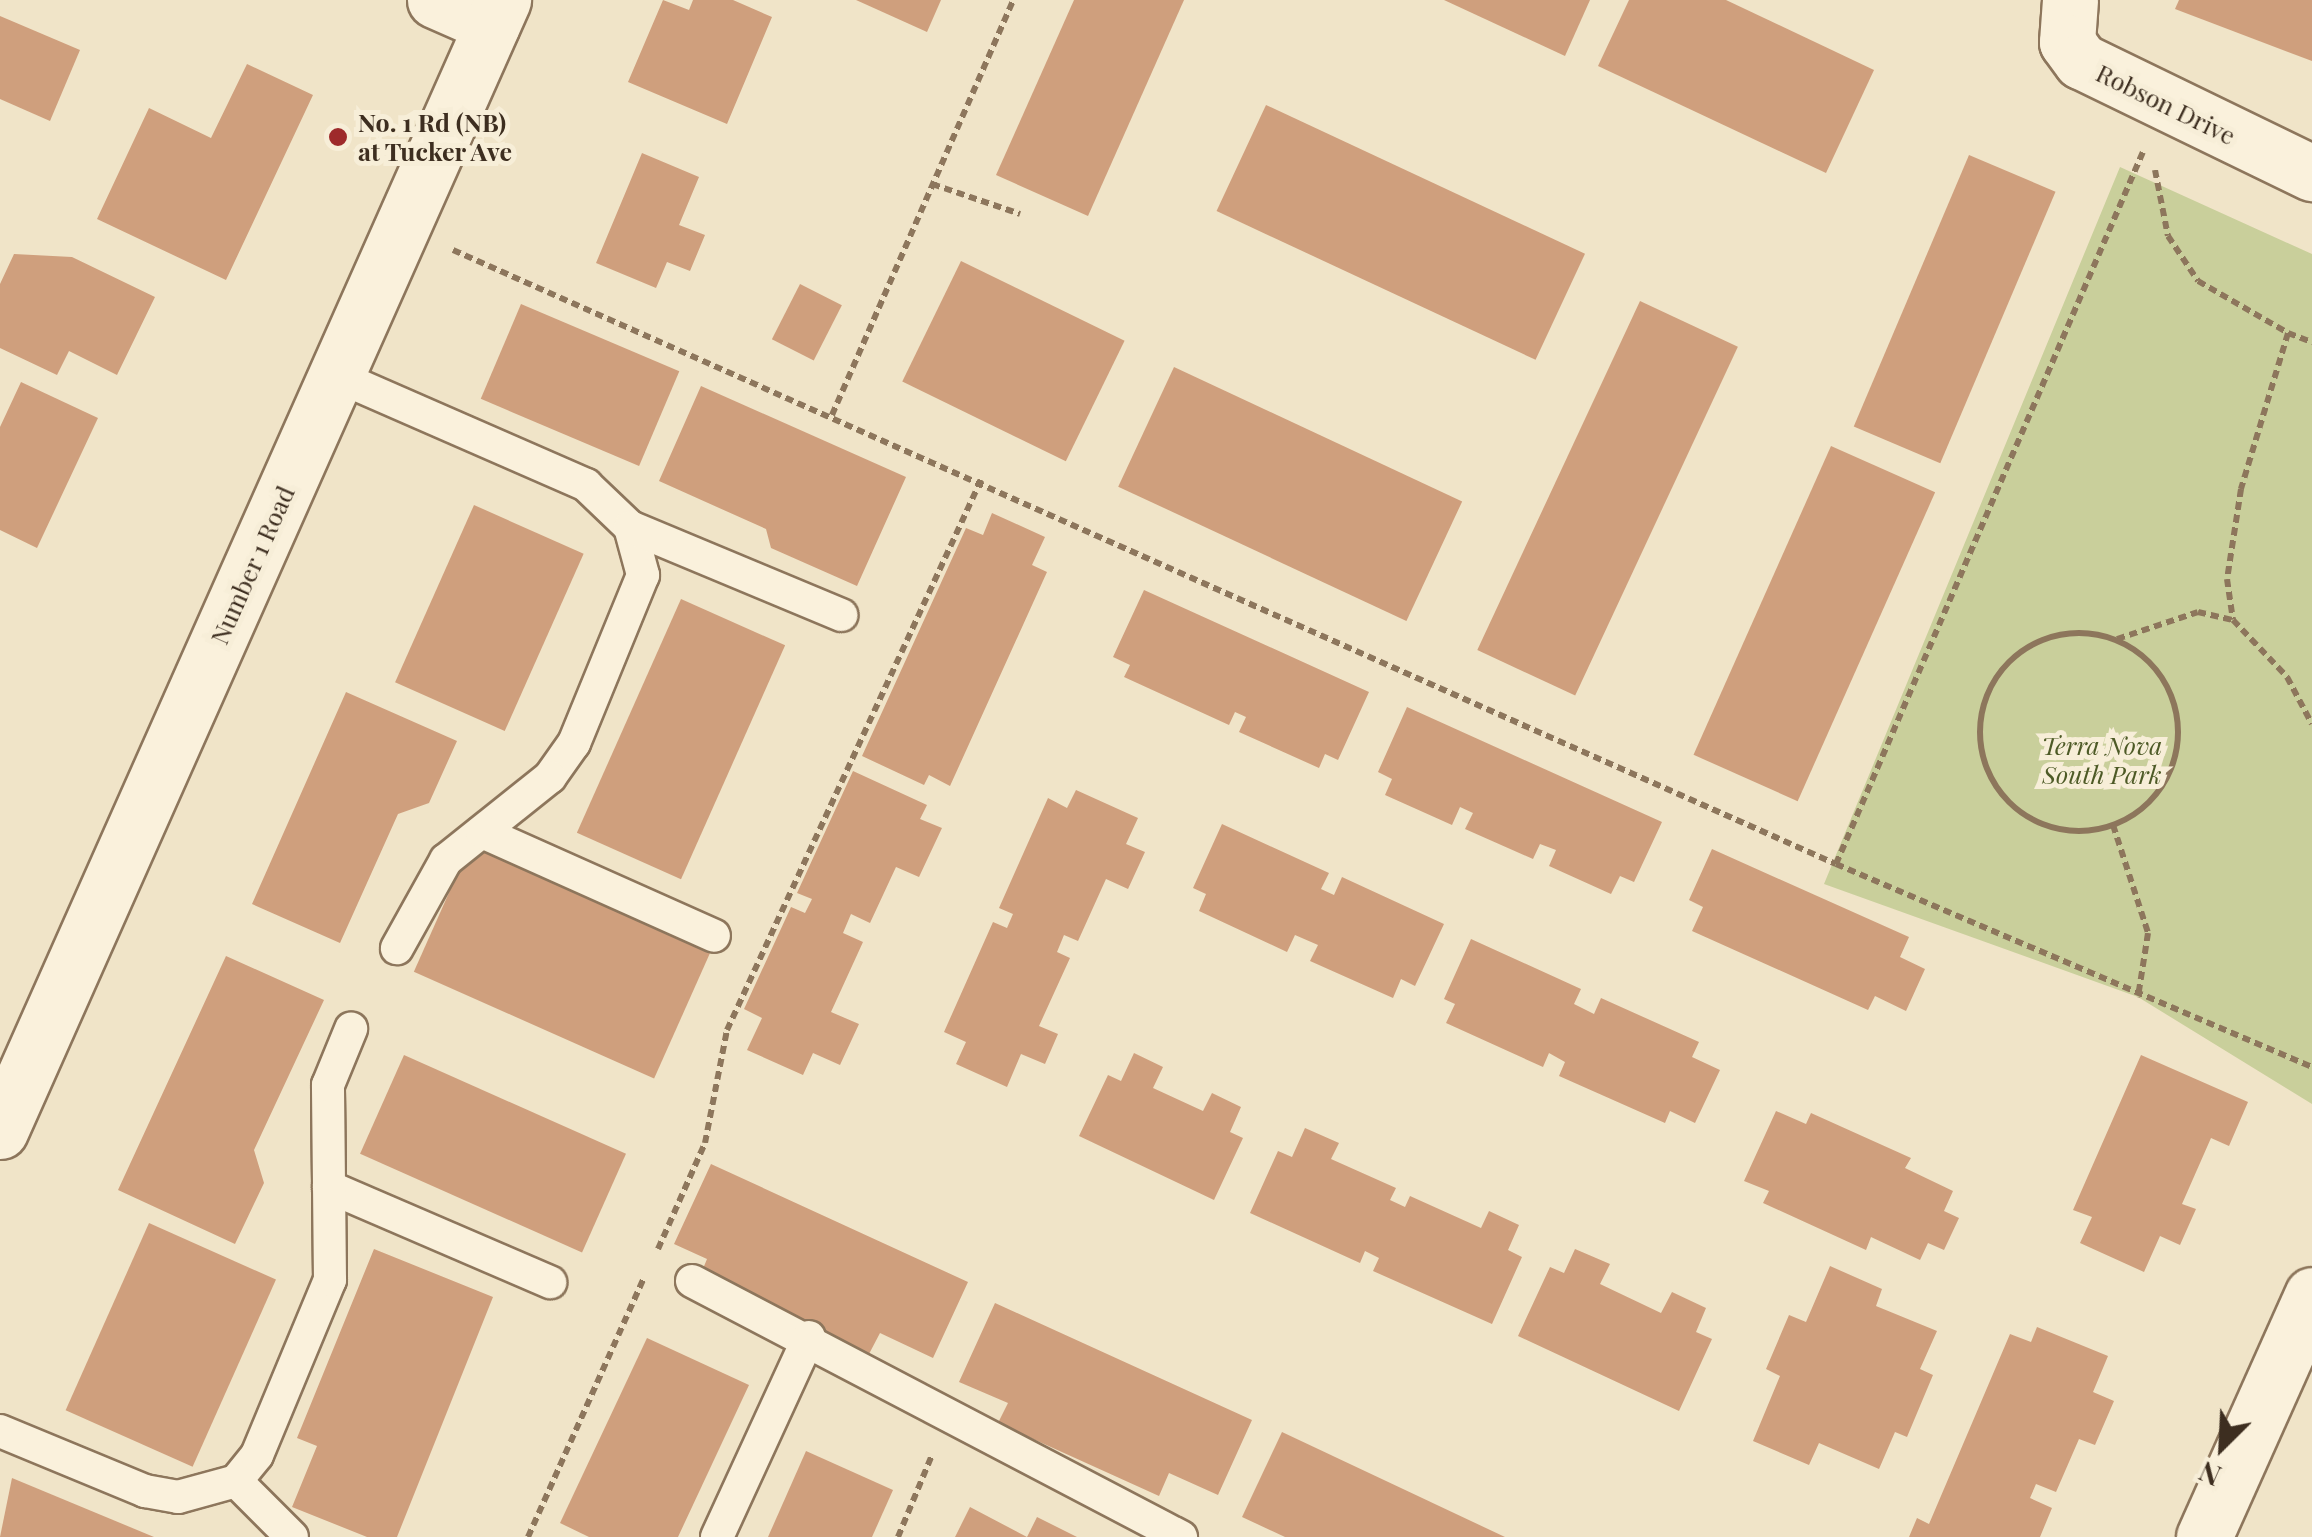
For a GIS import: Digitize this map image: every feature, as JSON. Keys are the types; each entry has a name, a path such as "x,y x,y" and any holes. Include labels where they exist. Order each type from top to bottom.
{"main road":[{"path":"435,0 498,12"},
{"name":"Robson Drive","path":"2070,0 2066,42 2082,61 2165,106 2312,173"},
{"name":"Number 1 Road","path":"0,1130 498,12"},
{"path":"2204,1537 2312,1295"}],"lane":[{"path":"337,376 549,464 630,527 841,615"},
{"path":"396,948 422,890 482,832 550,777 574,743 637,607 643,575 630,527"},
{"path":"482,832 714,936"},
{"path":"0,1431 146,1492 208,1494 236,1481 257,1455 330,1280 328,1085 351,1029"},
{"path":"329,1187 550,1282"},
{"path":"692,1280 809,1337 948,1420 1180,1537"},
{"path":"717,1537 809,1337"},
{"path":"236,1481 292,1537"}],"path":[{"path":"832,414 1013,0"},
{"path":"1836,864 2165,106"},
{"path":"2154,170 2168,236 2198,281 2288,333 2312,342"},
{"path":"932,184 1020,214"},
{"path":"402,230 982,479 2138,997 2311,1065"},
{"path":"2233,620 2227,580 2240,489 2288,333"},
{"path":"528,1537 705,1144 727,1030 982,479"},
{"path":"2115,639 2167,683 2180,735 2173,769 2150,803 2113,825 2076,833 2024,816 1983,761 1980,718 1991,684 2016,654 2047,638 2115,639 2198,612 2233,620 2287,677 2312,724"},
{"path":"2113,825 2148,932 2138,997"},
{"path":"898,1537 948,1420"}],"green space":[{"name":"Terra Nova South Park","path":"2120,167 2312,254 2312,1104 2138,997 1824,884"}],"building":[{"path":"663,0 689,10 693,0 733,0 772,17 727,124 628,82"},
{"path":"856,0 941,0 927,32"},
{"path":"1074,0 1184,0 1088,216 996,175"},
{"path":"1444,0 1590,0 1565,56"},
{"path":"1629,0 1726,0 1874,70 1826,173 1598,66"},
{"path":"2179,0 2312,0 2312,61 2175,9"},
{"path":"0,16 80,50 50,121 0,99"},
{"path":"247,64 313,95 226,280 97,219 149,108 211,138"},
{"path":"1266,105 1585,254 1536,360 1217,211"},
{"path":"642,153 699,177 679,225 705,235 690,271 667,262 656,288 596,263"},
{"path":"1969,155 2056,192 1940,463 1854,427"},
{"path":"14,254 72,257 155,297 117,375 69,351 57,375 0,348 0,284"},
{"path":"961,261 1125,341 1066,461 902,381"},
{"path":"800,284 842,305 814,361 772,339"},
{"path":"1640,301 1738,347 1575,696 1477,650"},
{"path":"521,304 679,371 639,466 481,399"},
{"path":"1174,367 1462,501 1406,621 1118,487"},
{"path":"21,382 98,418 37,548 0,530 0,427"},
{"path":"701,386 906,477 857,586 771,548 766,529 659,481"},
{"path":"1831,446 1935,492 1798,801 1694,755"},
{"path":"474,505 584,554 505,731 395,682"},
{"path":"992,513 1045,537 1032,565 1047,572 950,786 929,775 924,785 862,756 966,528 983,535"},
{"path":"1144,590 1369,692 1338,760 1325,754 1319,768 1239,732 1246,717 1235,712 1229,725 1124,677 1130,665 1113,657"},
{"path":"681,599 785,645 681,879 577,833"},
{"path":"346,692 457,741 429,803 398,814 340,943 252,904"},
{"path":"1407,707 1662,822 1634,882 1620,876 1611,894 1549,866 1556,850 1540,844 1533,859 1465,829 1473,813 1460,807 1452,825 1385,795 1392,779 1378,772"},
{"path":"853,771 927,805 920,819 942,828 919,877 896,867 870,923 851,914 843,933 863,942 831,1012 859,1024 840,1065 813,1053 803,1075 747,1050 762,1018 744,1009 791,907 805,913 812,899 797,893"},
{"path":"1076,790 1138,818 1126,844 1145,852 1128,889 1106,879 1078,941 1064,935 1057,952 1070,958 1039,1026 1058,1034 1045,1064 1021,1054 1007,1087 956,1064 966,1042 944,1032 993,922 1007,928 1013,914 999,908 1048,798 1067,808"},
{"path":"1222,824 1329,873 1321,889 1334,895 1342,877 1444,924 1415,986 1401,979 1393,998 1310,961 1318,945 1295,935 1287,952 1199,911 1206,894 1193,888"},
{"path":"472,841 712,948 654,1079 414,972"},
{"path":"1712,849 1909,937 1900,957 1925,969 1906,1011 1875,996 1868,1010 1692,931 1703,907 1689,900"},
{"path":"1471,939 1581,989 1574,1004 1594,1014 1601,998 1699,1042 1692,1057 1720,1070 1695,1123 1670,1111 1665,1123 1559,1076 1565,1062 1549,1053 1543,1067 1446,1023 1455,1004 1444,999"},
{"path":"226,956 324,1000 254,1150 264,1183 235,1244 118,1190"},
{"path":"1134,1053 1163,1067 1153,1088 1203,1111 1212,1093 1241,1107 1230,1132 1243,1138 1214,1200 1079,1136 1108,1075 1121,1081"},
{"path":"404,1055 626,1154 582,1252 360,1154"},
{"path":"2141,1055 2248,1102 2229,1146 2211,1138 2182,1204 2196,1209 2180,1245 2160,1236 2144,1272 2080,1243 2092,1217 2073,1210"},
{"path":"1776,1111 1806,1124 1811,1113 1911,1158 1905,1168 1953,1191 1944,1211 1959,1218 1944,1250 1928,1243 1920,1260 1871,1237 1866,1250 1763,1203 1769,1191 1744,1181"},
{"path":"1305,1128 1339,1143 1331,1159 1396,1188 1390,1200 1405,1207 1410,1196 1481,1228 1489,1211 1519,1225 1508,1250 1522,1257 1492,1324 1373,1271 1379,1258 1365,1251 1360,1263 1250,1213 1278,1151 1292,1157"},
{"path":"711,1164 968,1282 933,1358 880,1333 869,1354 700,1276 707,1259 674,1244"},
{"path":"149,1223 276,1280 193,1467 66,1410"},
{"path":"374,1249 493,1297 397,1537 367,1537 292,1507 317,1446 297,1438"},
{"path":"1575,1249 1610,1264 1600,1284 1661,1313 1672,1292 1706,1308 1696,1332 1712,1339 1679,1411 1518,1336 1550,1267 1564,1273"},
{"path":"1830,1266 1882,1289 1876,1306 1937,1331 1920,1369 1933,1375 1907,1437 1895,1432 1879,1469 1819,1443 1809,1465 1753,1441 1780,1376 1766,1369 1789,1315 1806,1322"},
{"path":"995,1303 1252,1420 1218,1495 1169,1473 1159,1496 998,1423 1008,1403 959,1382"},
{"path":"2037,1327 2108,1356 2093,1392 2114,1401 2095,1445 2079,1439 2056,1492 2036,1484 2030,1498 2052,1508 2040,1537 1909,1537 1917,1518 1929,1524 2010,1334 2031,1342"},
{"path":"647,1338 749,1385 678,1537 589,1537 560,1523"},
{"path":"1282,1432 1505,1537 1285,1537 1242,1517"},
{"path":"806,1451 893,1490 872,1537 768,1537"},
{"path":"12,1478 154,1537 0,1537"},
{"path":"970,1507 1027,1537 955,1537"},
{"path":"1037,1517 1077,1537 1027,1537"}],"place":[{"name":"No. 1 Rd (NB) at Tucker Ave","path":"338,137"}]}
